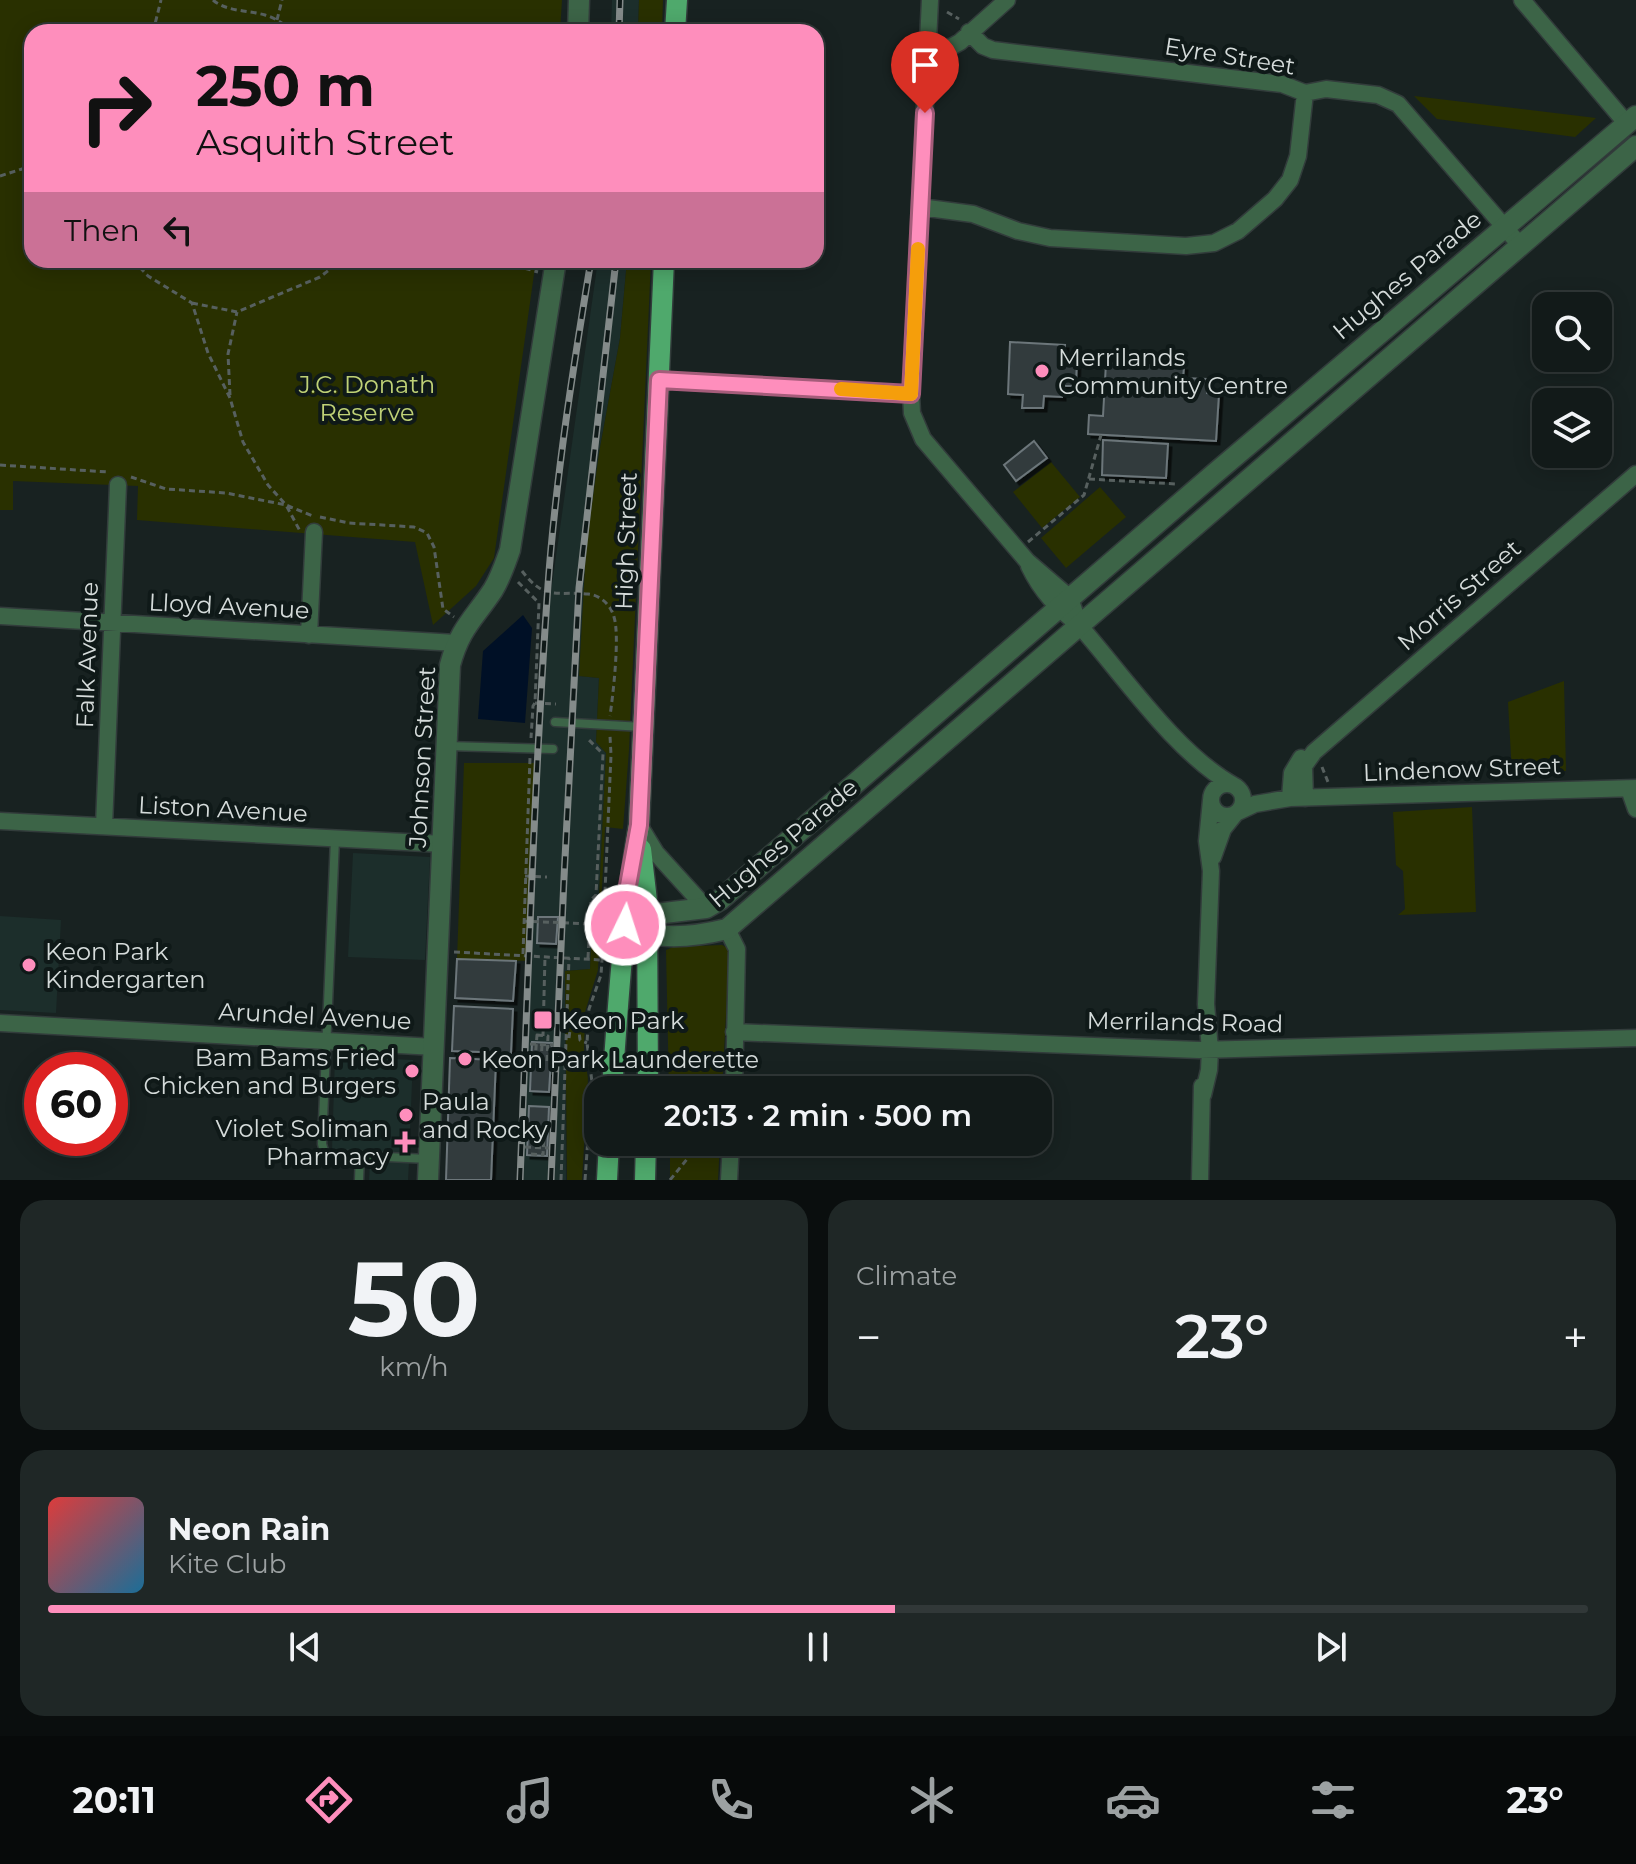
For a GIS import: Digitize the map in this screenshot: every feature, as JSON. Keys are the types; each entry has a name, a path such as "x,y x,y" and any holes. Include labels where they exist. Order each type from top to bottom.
{"main road":[{"path":"676,24 677,0"},
{"name":"High Street","path":"613,1076 627,891 639,825 664,268"},
{"name":"High Street","path":"639,825 647,925 648,1076"},
{"path":"607,1180 608,1156"},
{"path":"645,1180 646,1156"}],"street":[{"path":"578,24 579,0"},
{"path":"930,0 912,413 923,439 1022,556 1036,580 1064,604 1189,753 1234,786 1243,798 1217,843 1211,871"},
{"path":"928,50 951,47 960,42 965,28 1007,0"},
{"path":"1522,0 1633,122"},
{"name":"Eyre Street","path":"929,25 953,35 965,28 983,46 993,50 1282,84 1305,93 1326,89 1392,99 1520,245"},
{"path":"920,207 973,214 1018,231 1050,238 1186,246 1214,243 1238,231 1275,199 1290,180 1298,156 1305,93"},
{"name":"Hughes Parade","path":"647,925 706,908 720,900 1505,226 1633,122"},
{"name":"Hughes Parade","path":"625,925 712,932 727,929 1636,146"},
{"name":"Johnson Street","path":"428,1180 450,665 456,643 502,574 510,550 555,268"},
{"path":"659,380 911,394"},
{"path":"1214,474 1231,494"},
{"name":"Morris Street","path":"1317,758 1636,474"},
{"name":"Falk Avenue","path":"104,826 120,478"},
{"path":"307,532 309,635"},
{"name":"Lloyd Avenue","path":"0,616 456,643"},
{"path":"1189,753 1219,814 1236,813"},
{"path":"1297,798 1304,766 1317,758"},
{"path":"1200,1180 1203,1095 1209,1070 1204,1050 1211,871 1207,841 1211,799 1219,786 1234,786"},
{"name":"Lindenow Street","path":"1234,786 1297,798"},
{"path":"1633,788 1636,809"},
{"name":"Lindenow Street","path":"1236,813 1255,804 1297,798 1633,788"},
{"name":"Liston Avenue","path":"0,821 444,844"},
{"path":"639,825 656,853 706,908"},
{"path":"757,869 774,887"},
{"path":"727,929 737,949 734,1076"},
{"name":"Arundel Avenue","path":"0,1023 435,1047"},
{"name":"Merrilands Road","path":"734,1032 1204,1050 1636,1038"},
{"path":"729,1180 730,1156"}],"lane":[{"path":"555,722 644,727"},
{"path":"447,746 553,749"},
{"path":"335,839 322,1144 325,1154 429,1159"},
{"path":"359,1180 360,1155"}],"path":[{"path":"155,24 161,0"},
{"path":"213,0 218,5 283,24"},
{"path":"277,20 282,0"},
{"path":"947,12 965,28"},
{"path":"0,176 22,169"},
{"path":"140,268 148,276 192,303 237,312 320,277 332,268"},
{"path":"524,268 538,272"},
{"path":"192,303 208,353 230,398 243,442 268,485 307,532"},
{"path":"230,398 228,354 237,312"},
{"path":"1022,556 1084,495 1101,435"},
{"path":"0,465 120,478 166,489 226,493 286,505 309,515 349,523 414,527 427,533 434,547 443,609 450,615"},
{"path":"1088,479 1177,484"},
{"path":"518,582 539,603 531,742"},
{"path":"535,703 556,704"},
{"path":"588,739 603,754 596,895 591,900 588,958"},
{"path":"523,954 531,755"},
{"path":"1317,758 1328,782"},
{"path":"525,876 547,877"},
{"path":"585,1180 592,1082 587,1043 589,1009 601,975 604,912"},
{"path":"523,921 590,924"},
{"path":"438,951 602,960"},
{"path":"543,1036 545,956"},
{"path":"561,1180 569,958"},
{"path":"567,1054 572,1014 579,1016 580,1040 587,1043"},
{"path":"529,1066 541,1064 547,1062 548,1036 537,1035 535,1061 541,1064 552,1067"},
{"path":"530,1044 553,1045"},
{"path":"541,1064 542,1045"},
{"path":"548,1054 567,1054"},
{"path":"527,1130 538,1133 549,1131"},
{"path":"537,1148 538,1133"},
{"path":"531,1154 543,1155 544,1136"},
{"path":"525,1147 549,1148"},
{"path":"670,1180 690,1156"}],"shaded area":[{"path":"612,0 639,0 638,24 611,24"},
{"path":"597,268 626,268 620,338 599,453 586,549 579,676 599,678 596,742 606,753 599,896 593,901 590,969 565,971 566,1180 522,1180 536,800 547,620"},
{"path":"353,853 430,857 425,960 348,957"},
{"name":"Keon Park Kindergarten","path":"0,916 61,920 56,1013 0,1010"},
{"path":"335,1056 413,1060 409,1153 332,1150"},
{"path":"370,1161 409,1162 408,1180 369,1180"}],"green space":[{"name":"J.C. Donath Reserve","path":"0,0 562,0 560,24 24,24 24,268 535,268 494,558 476,586 433,625 415,542 137,520 138,486 13,481 13,510 0,510"},
{"path":"639,0 663,0 662,24 638,24"},
{"path":"1414,96 1596,118 1575,137 1437,119"},
{"path":"626,268 651,268 623,829 605,827 598,970 585,1012 584,1050 588,1076 584,1076 582,1180 567,1180 565,971 590,969 593,901 599,896 606,753 596,742 599,678 579,676 586,549 599,453 620,338"},
{"path":"1051,462 1080,497 1042,528 1013,492"},
{"path":"1100,487 1126,517 1066,568 1041,538"},
{"path":"1564,681 1566,771 1512,774 1508,702"},
{"path":"464,763 538,763 531,961 457,959"},
{"path":"1472,807 1476,912 1398,915 1405,909 1403,871 1396,865 1393,812"},
{"path":"722,945 728,948 723,1076 669,1076 666,950"},
{"path":"670,1156 719,1156 718,1180 670,1180"}],"water":[{"path":"523,615 532,628 525,723 478,719 483,651"}],"building":[{"name":"Merrilands Community Centre","path":"1010,342 1065,345 1064,356 1077,357 1076,386 1062,386 1062,397 1044,396 1043,408 1022,408 1023,395 1008,394"},
{"path":"1106,363 1184,367 1183,378 1207,379 1207,393 1219,394 1216,441 1088,434 1089,415 1103,416"},
{"path":"1103,440 1168,444 1166,478 1102,475"},
{"path":"1034,441 1047,458 1016,481 1004,465"},
{"path":"538,917 558,917 556,944 537,943"},
{"path":"457,959 516,961 513,1001 455,998"},
{"path":"454,1006 513,1009 511,1053 452,1051"},
{"path":"532,1042 552,1043 549,1092 530,1091"},
{"path":"450,1058 496,1060 491,1180 446,1180"},
{"path":"529,1106 549,1107 547,1156 527,1155"}],"railway":[{"path":"619,24 620,0"},
{"path":"520,1180 535,808 551,544 590,268"},
{"path":"551,1180 579,588 615,268"}],"slow traffic":[{"path":"841,389 911,394 918,249"}],"place":[{"name":"Merrilands Community Centre","path":"1042,371"},
{"name":"Keon Park Kindergarten","path":"29,965"},
{"name":"Keon Park","path":"543,1020"},
{"name":"Keon Park Launderette","path":"465,1059"},
{"name":"Bam Bams Fried Chicken and Burgers","path":"412,1071"},
{"name":"Paula and Rocky","path":"406,1115"},
{"name":"Violet Soliman Pharmacy","path":"405,1142"}],"route":[{"path":"625,925 627,891 639,825 659,380 911,394 925,113"}]}
